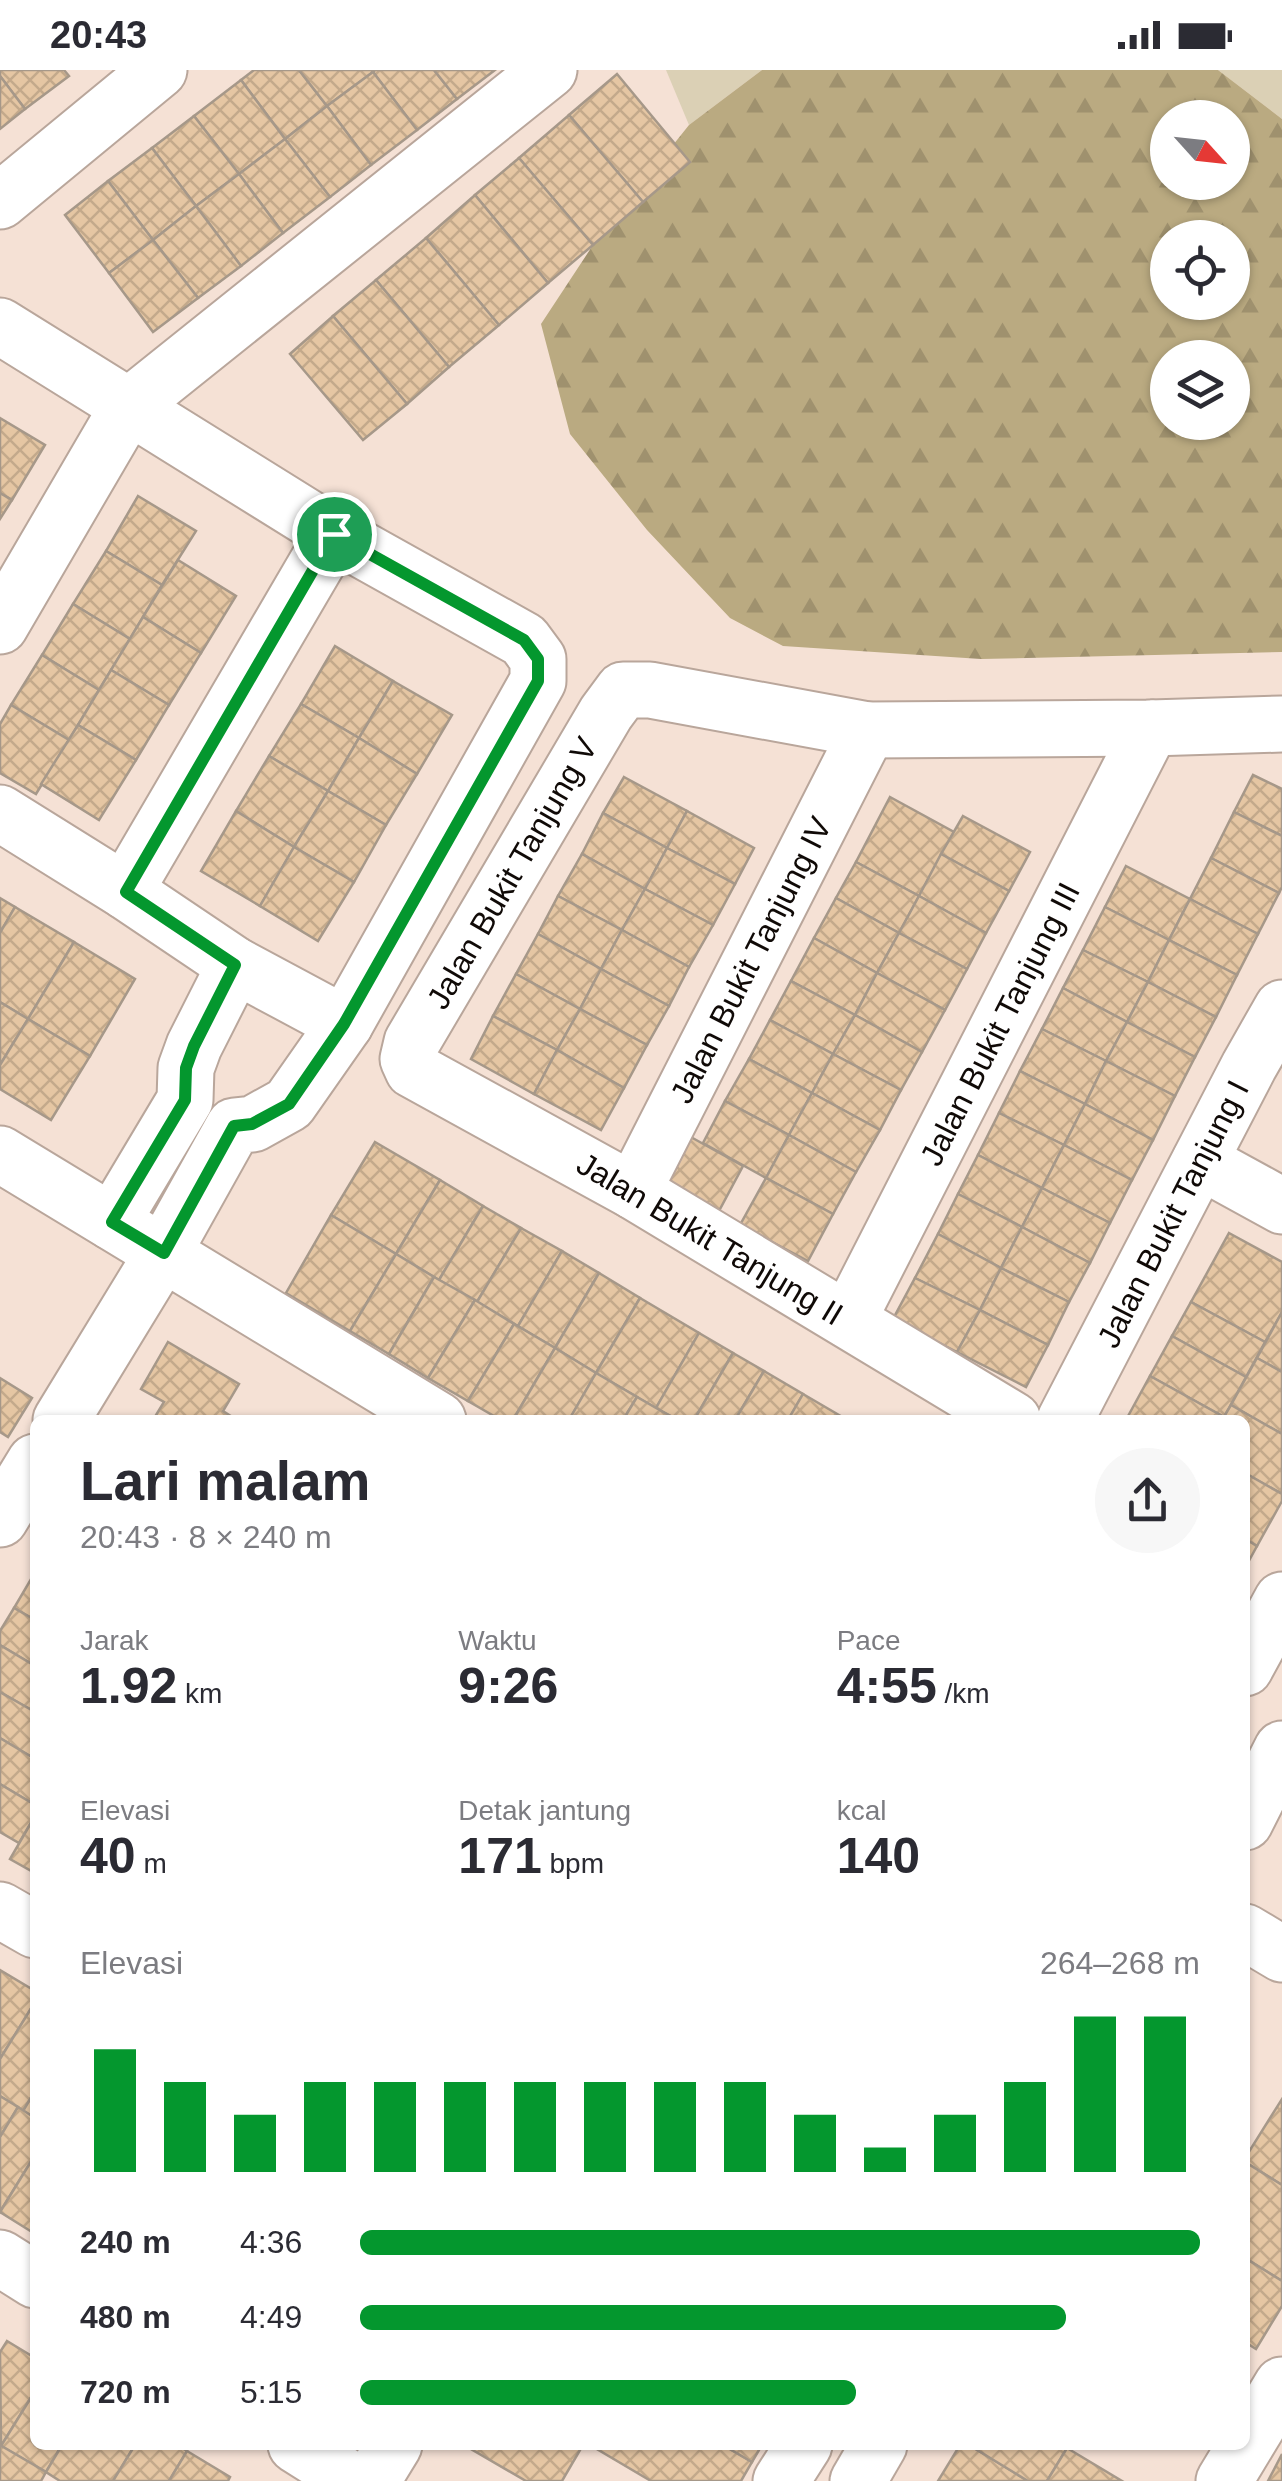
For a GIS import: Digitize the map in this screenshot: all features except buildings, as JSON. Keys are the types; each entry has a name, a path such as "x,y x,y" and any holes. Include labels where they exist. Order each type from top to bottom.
{"street":[{"path":"0,200 158,70"},
{"path":"0,626 128,407 549,70"},
{"path":"0,326 334,534 524,640 538,659 538,681 344,1024 289,1104 252,1124 234,1126 185,1100"},
{"path":"126,892 334,534"},
{"name":"Jalan Bukit Tanjung V","path":"408,1058 412,1042 623,690 650,690 868,730"},
{"path":"868,730 1282,724"},
{"name":"Jalan Bukit Tanjung III","path":"848,1320 1151,728"},
{"name":"Jalan Bukit Tanjung IV","path":"633,1191 868,730"},
{"path":"0,814 235,965 344,1024"},
{"path":"112,1222 185,1100 186,1068 194,1046 235,965"},
{"name":"Jalan Bukit Tanjung I","path":"1069,1415 1200,1161 1266,1075 1282,1008"},
{"name":"Jalan Bukit Tanjung II","path":"408,1058 413,1070 633,1191 1006,1415"},
{"path":"64,1415 164,1253 234,1126"},
{"path":"0,1154 430,1415"},
{"path":"1200,1161 1282,1206"},
{"path":"0,1520 30,1470"},
{"path":"1250,1659 1282,1600"},
{"path":"1250,1812 1282,1750"},
{"path":"0,1910 30,1927"},
{"path":"1250,1935 1282,1954"},
{"path":"0,2258 30,2277"},
{"path":"1250,2438 1282,2385"},
{"path":"304,2450 353,2481"},
{"path":"372,2481 391,2450"},
{"path":"782,2481 801,2450"},
{"path":"858,2481 876,2450"},
{"path":"1224,2481 1243,2450"}],"shaded area":[{"path":"666,70 762,70 689,125"},
{"path":"1218,70 1282,70 1282,119"}],"green space":[{"path":"762,70 1218,70 1282,119 1282,652 981,659 783,646 730,618 647,530 570,434 541,324 593,245 689,125"}],"route":[{"path":"334,534 524,640 538,659 538,681 344,1024 289,1104 252,1124 234,1126 164,1253 112,1222 185,1100 186,1068 194,1046 235,965 126,892 334,534"}]}
